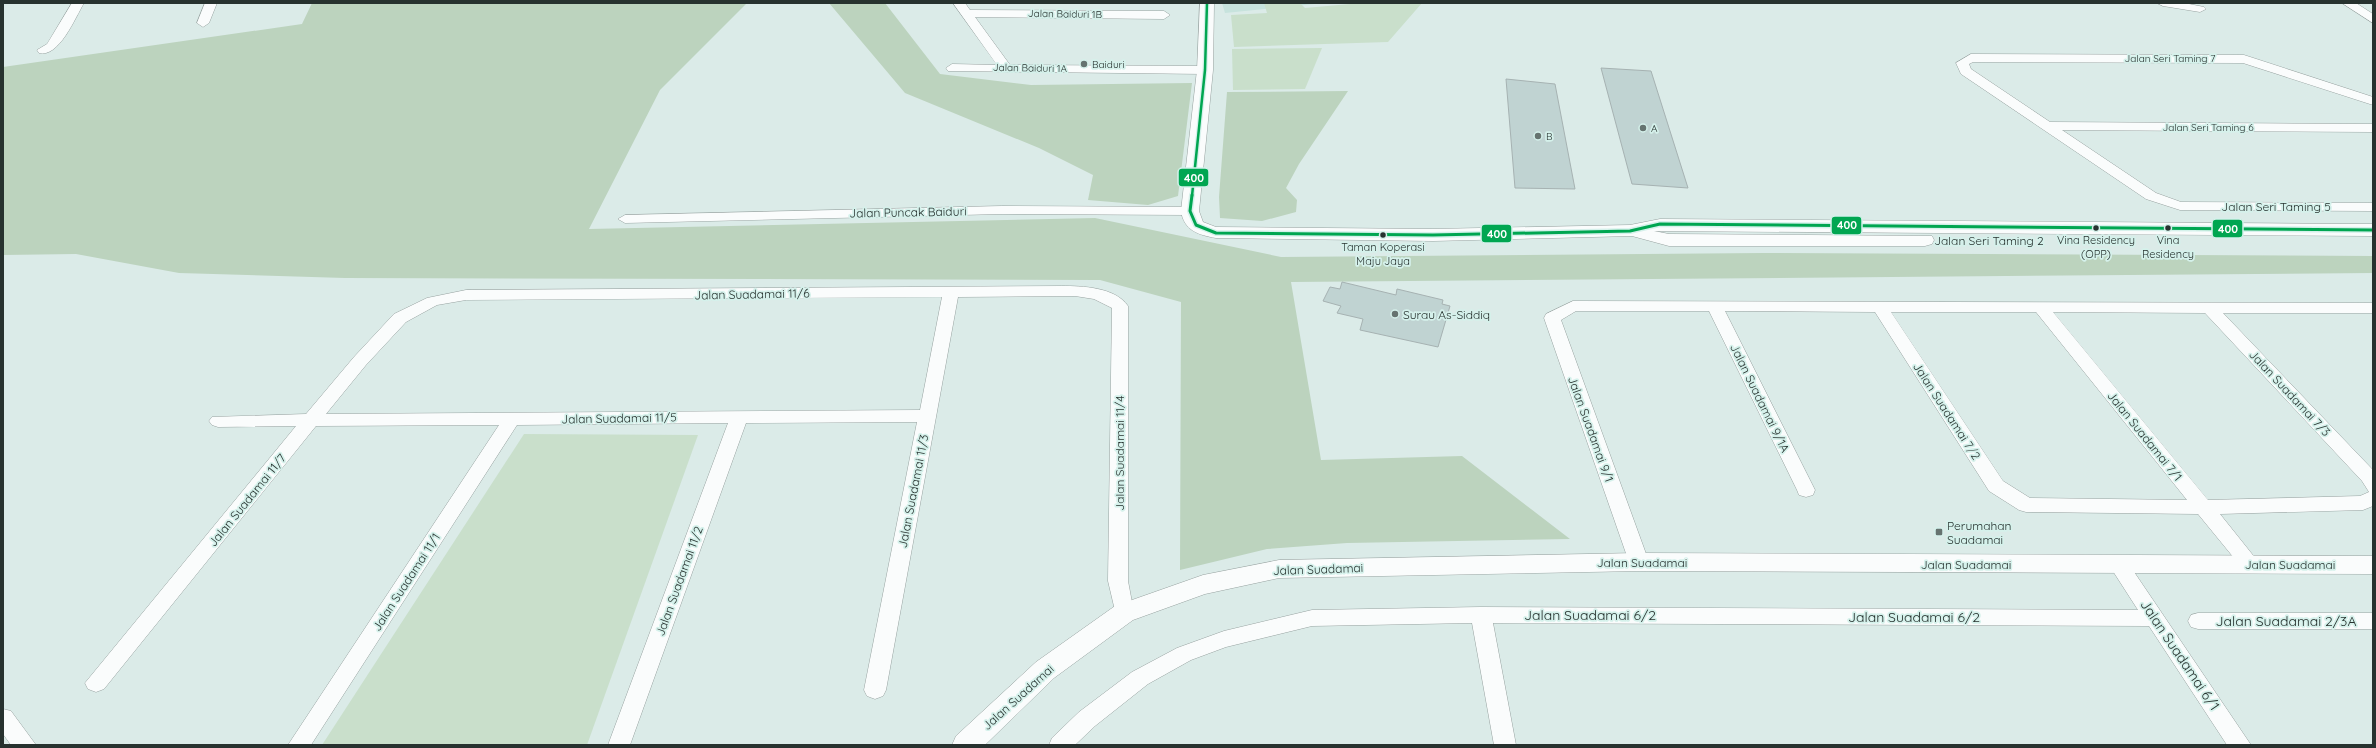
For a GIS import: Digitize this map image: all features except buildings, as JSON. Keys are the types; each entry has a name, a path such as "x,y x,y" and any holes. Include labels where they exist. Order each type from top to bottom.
{"street":[{"path":"43,50 52,46 78,3"},
{"path":"203,24 211,3"},
{"path":"958,3 1006,68"},
{"path":"1190,211 1205,70 1207,3"},
{"path":"2163,3 2200,9"},
{"path":"2348,3 2373,19"},
{"name":"Jalan Baiduri 1B","path":"966,13 1164,15"},
{"name":"Jalan Seri Taming 7","path":"1962,63 1971,58 2244,59 2373,102"},
{"name":"Jalan Seri Taming 5","path":"1962,63 1965,71 2044,126 2151,196 2180,206 2373,207"},
{"name":"Jalan Baiduri 1A","path":"952,68 1205,70"},
{"name":"Jalan Seri Taming 6","path":"2044,126 2373,128"},
{"name":"Jalan Puncak Baiduri","path":"625,219 1002,210 1190,211"},
{"name":"Jalan Seri Taming 2","path":"1190,211 1190,220 1195,226 1222,234 1433,235 1630,231 1660,224 2373,230"},
{"name":"Jalan Seri Taming 2","path":"1630,231 1669,240 2373,244"},
{"name":"Jalan Suadamai 11/6","path":"400,318 433,301 466,295 951,292 1093,293 1109,297"},
{"name":"Jalan Suadamai 11/3","path":"875,690 951,292"},
{"name":"Jalan Suadamai 11/4","path":"1109,297 1120,306 1118,581 1124,613"},
{"name":"Jalan Suadamai 9/1","path":"1639,562 1552,318 1572,306 1714,306"},
{"path":"1714,306 2373,309"},
{"name":"Jalan Suadamai 9/1A","path":"1714,306 1806,490"},
{"name":"Jalan Suadamai 7/2","path":"1879,306 1996,486 2026,505 2202,507"},
{"name":"Jalan Suadamai 7/1","path":"2040,307 2250,564"},
{"name":"Jalan Suadamai 7/3","path":"2210,308 2371,482"},
{"name":"Jalan Suadamai 11/7","path":"96,684 360,361 400,318"},
{"name":"Jalan Suadamai 11/5","path":"218,421 311,422 927,416"},
{"name":"Jalan Suadamai 11/2","path":"619,745 740,417"},
{"name":"Jalan Suadamai 11/1","path":"299,745 512,419"},
{"path":"2202,507 2363,503 2373,498"},
{"name":"Jalan Suadamai","path":"966,745 1046,670 1124,613 1203,585 1279,568 1639,562 2373,565"},
{"name":"Jalan Suadamai 6/1","path":"2119,565 2240,745"},
{"path":"1481,615 1505,745"},
{"name":"Jalan Suadamai 6/2","path":"1060,745 1087,719 1140,678 1184,654 1224,639 1312,618 1481,615 2155,618"},
{"name":"Jalan Suadamai 2/3A","path":"2198,621 2373,621"},
{"path":"3,718 25,745"}],"shaded area":[{"path":"312,3 747,3 660,90 589,229 1095,218 1281,257 1763,253 2373,256 2373,273 1291,282 1321,460 1462,456 1570,539 1347,543 1267,549 1180,570 1181,302 1100,280 345,278 179,273 76,254 3,255 3,67 302,24"},
{"path":"829,3 885,3 940,74 1031,85 1192,83 1178,196 1148,205 1088,200 1093,175 1039,148 905,93"},
{"path":"1222,3 1324,3 1225,13"},
{"path":"1264,3 1300,3 1305,8 1361,3 1422,3 1388,42 1234,47 1231,15 1267,13"},
{"path":"1322,48 1305,89 1233,90 1232,49"},
{"path":"1348,91 1299,164 1286,188 1297,200 1296,212 1262,221 1220,218 1219,197 1227,92"},
{"path":"524,434 698,435 587,745 322,745"}],"transit line":[{"name":"400","path":"1207,3 1205,70 1190,211 1196,225 1216,233 1433,235 1630,231 1660,224 2373,230"}],"place":[{"name":"Baiduri","path":"1084,64"},
{"name":"A","path":"1643,128"},
{"name":"B","path":"1538,136"},
{"name":"Vina Residency (OPP)","path":"2096,228"},
{"name":"Vina Residency","path":"2168,228"},
{"name":"Taman Koperasi Maju Jaya","path":"1383,235"},
{"name":"Surau As-Siddiq","path":"1395,314"},
{"name":"Perumahan Suadamai","path":"1939,532"}]}
